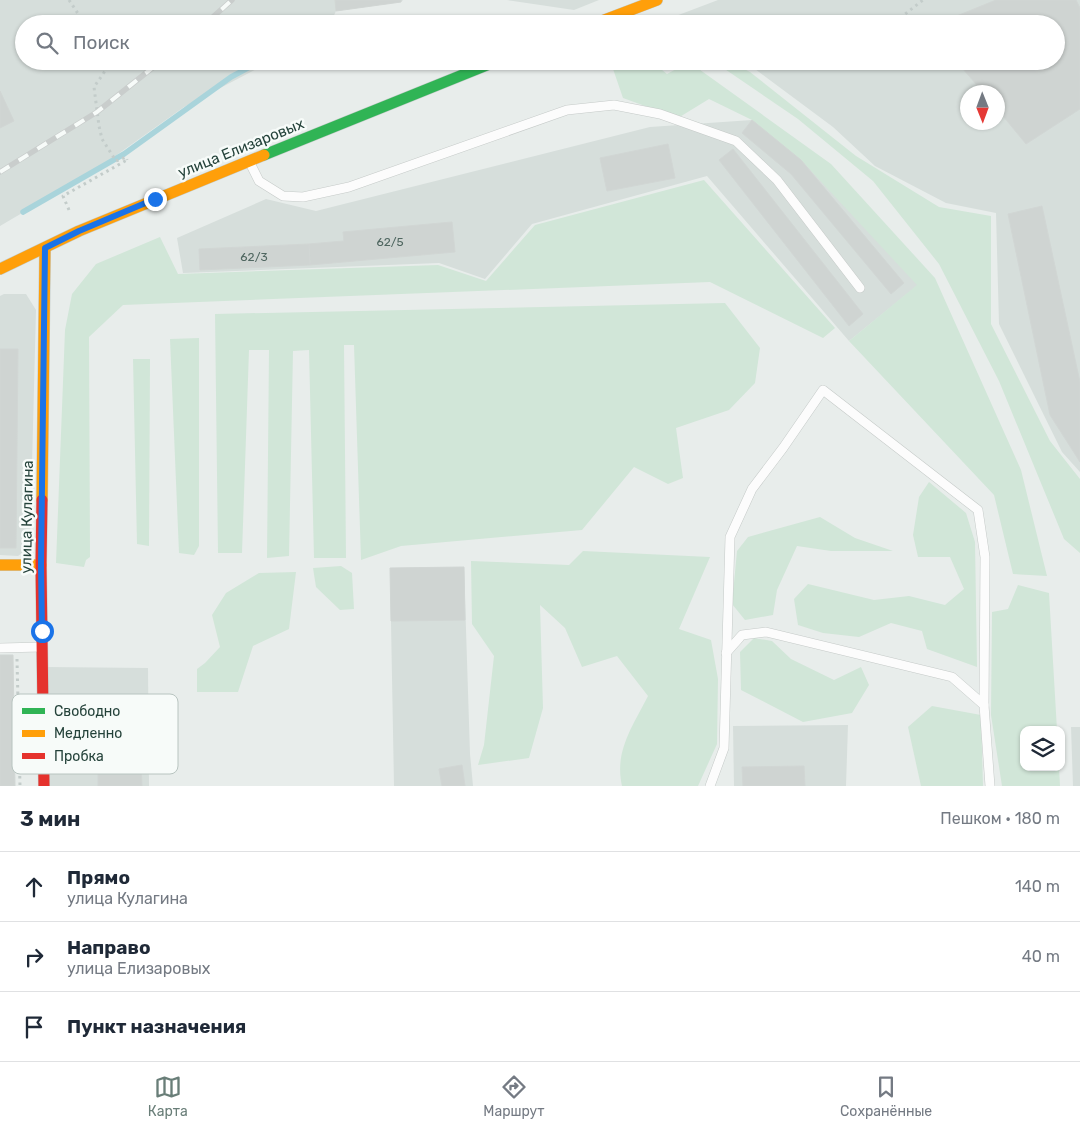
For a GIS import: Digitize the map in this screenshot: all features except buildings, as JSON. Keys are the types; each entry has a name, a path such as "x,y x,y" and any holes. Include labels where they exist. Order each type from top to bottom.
{"main road":[{"path":"618,15 657,0"},
{"name":"улица Елизаровых","path":"0,269 79,231 476,70"},
{"name":"улица Кулагина","path":"43,694 41,565 45,248"},
{"path":"0,565 41,565"}],"lane":[{"path":"248,161 259,181 283,196 303,197 349,187 567,110 614,105 660,114 736,141 777,180 860,288"},
{"path":"710,786 724,748 730,537 752,489 823,390 978,510 985,557 984,706 990,786"},
{"path":"726,653 742,635 766,632 952,677 984,706"},
{"path":"0,648 42,647"}],"path":[{"path":"69,0 79,15"},
{"path":"904,15 923,0"},
{"path":"69,210 63,196 127,160 126,157 115,159 102,140 94,87 106,70"}],"shaded area":[{"path":"0,0 403,0 401,2 336,11 334,15 15,15 15,70 255,70 184,107 97,169 0,226"},
{"path":"507,0 599,0 574,10"},
{"path":"718,0 1080,0 1080,472 1062,452 999,324 996,213 946,203 875,166 833,127 756,70 1065,70 1065,15 678,15"},
{"path":"752,120 814,160 918,285 849,341 707,176 532,224 485,279 439,263 183,273 177,238 266,199 316,211 650,127"},
{"path":"4,294 26,294 36,310 30,543 26,550 18,556 0,555 0,296"},
{"path":"464,567 470,754 473,786 394,786 390,568"},
{"path":"47,667 148,668 148,694 47,694"},
{"path":"848,725 846,786 734,786 733,726"},
{"path":"1071,727 1080,727 1080,786 1073,786"},
{"path":"49,774 149,774 149,786 49,786"}],"green space":[{"path":"613,70 662,70 667,74 674,70 700,70 831,164 935,278 1021,470 1047,576 1013,574 994,495 849,341 917,285 801,160 752,120 709,99 678,118 623,98"},
{"path":"726,70 746,70 750,72 856,156 939,207 991,216 991,324 1050,441 1080,479 1080,553 1064,539 999,381 939,264 873,181 798,119"},
{"path":"704,180 835,328 823,338 710,282 123,305 89,337 90,557 86,560 84,567 56,563 65,330 72,294 96,264 160,237 178,274 438,265 486,281 535,225"},
{"path":"725,303 760,348 755,383 729,410 676,428 683,478 668,484 634,467 582,530 401,546 361,560 354,345 344,345 346,558 314,558 309,350 293,351 289,556 267,558 269,350 249,350 242,553 218,553 215,314"},
{"path":"199,338 199,546 194,555 179,553 170,339"},
{"path":"133,359 150,359 149,546 137,544"},
{"path":"929,482 966,513 975,542 977,667 927,649 922,631 891,623 859,637 823,633 798,625 794,599 808,584 874,600 909,596 945,605 964,589 950,557 918,557 913,535 919,497"},
{"path":"820,517 855,538 893,551 831,551 797,546 777,590 773,615 745,620 732,604 737,551 748,537"},
{"path":"583,551 710,557 679,629 711,640 718,679 717,744 698,786 622,786 621,761 626,739 648,696 617,656 582,667 565,628 540,605 543,708 529,758 478,765 484,745 494,656 472,624 471,561 569,565"},
{"path":"341,566 352,573 354,609 340,610 316,587 313,568"},
{"path":"296,572 289,629 253,646 238,692 197,692 197,669 220,647 212,615 226,593 259,573"},
{"path":"1018,585 1049,593 1057,726 1020,726 1020,771 1059,771 1060,786 1002,786 991,715 992,612 1008,609"},
{"path":"754,638 772,641 791,659 834,680 861,667 869,685 852,713 803,722 741,690 740,652"},
{"path":"932,706 981,715 983,786 921,786 908,727"}],"waterway":[{"path":"23,212 124,154 231,77 244,70"}],"railway":[{"path":"215,15 232,0"},
{"path":"0,172 97,112 150,70"}],"traffic: fast":[{"path":"264,155 475,70"}],"traffic: slow":[{"path":"618,15 657,0"},
{"path":"0,269 79,231 264,155"},
{"path":"42,500 45,248"},
{"path":"0,565 41,565"}],"traffic: jam":[{"path":"42,500 43,694"},
{"path":"44,774 44,786"}],"route":[{"path":"42,631 41,565 45,248 79,231 155,199"}]}
